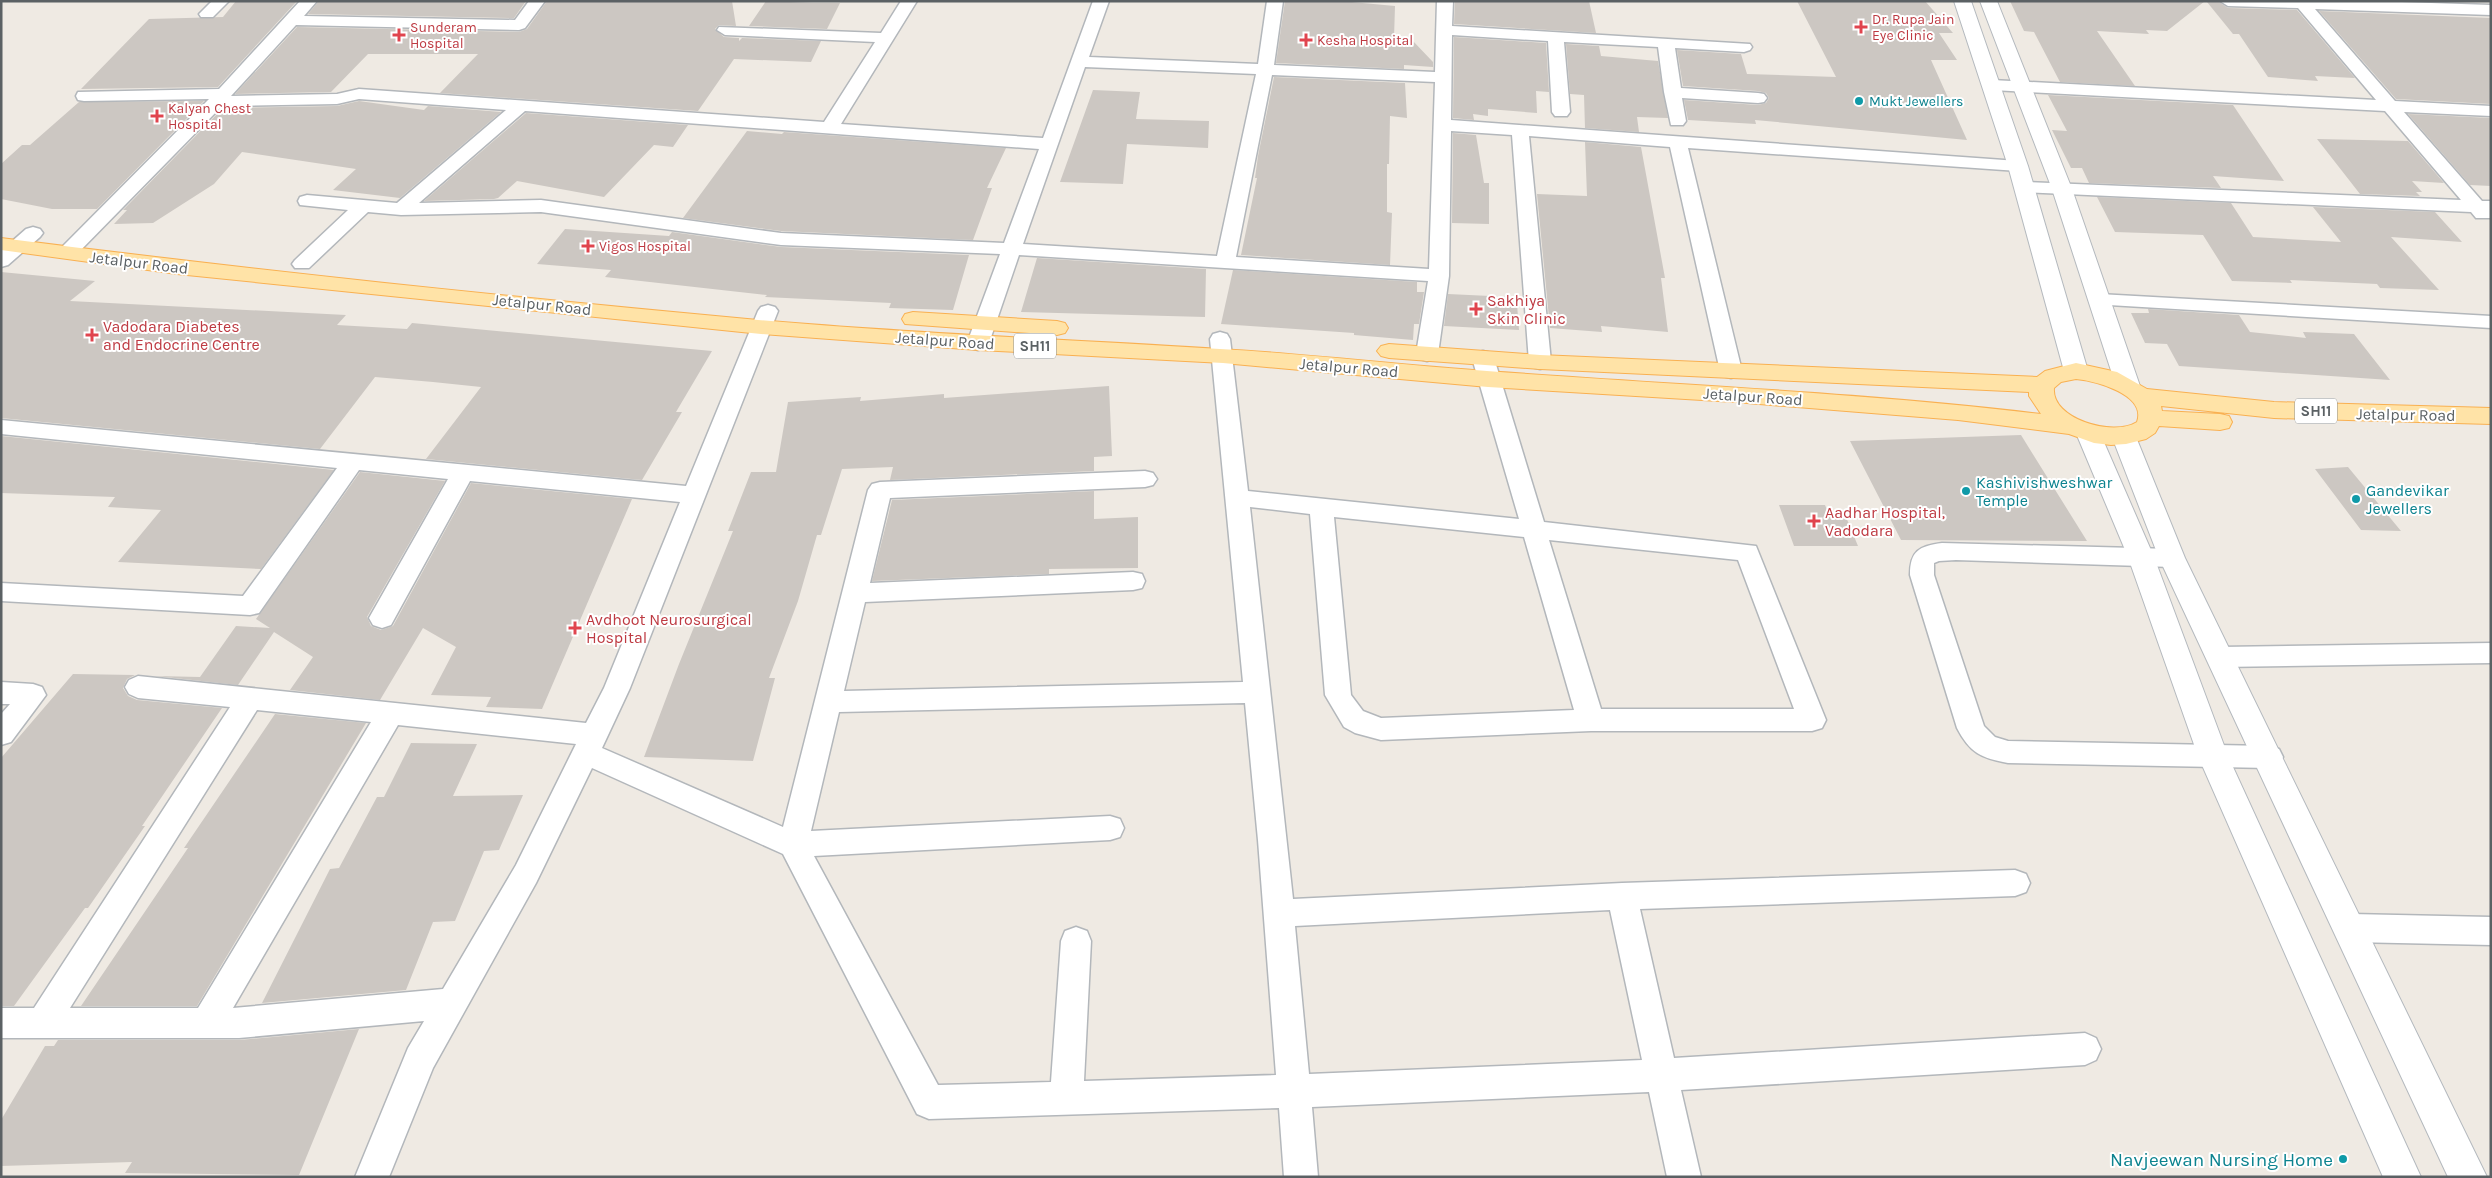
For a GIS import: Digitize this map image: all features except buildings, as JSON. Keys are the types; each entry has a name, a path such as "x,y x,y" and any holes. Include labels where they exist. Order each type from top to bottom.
{"main road":[{"path":"1962,1 1992,85 2025,188 2076,371 2055,375 2042,385 2041,395 2046,406 2056,416 2079,429 2141,557 2213,756 2402,1177"},
{"path":"1988,1 2062,189 2099,300 2135,391 2149,407 2152,418 2148,427 2139,434 2124,437 2172,558 2351,928 2468,1177"},
{"name":"Jetalpur Road","path":"1,229 13,246 73,247 302,264 764,319"},
{"name":"Jetalpur Road","path":"73,247 177,267 764,319 1221,348 1485,369 1958,412 2079,429 2107,437 2124,437"},
{"name":"Jetalpur Road","path":"1221,348 1427,354 1485,369 1540,362 2042,385"},
{"name":"Jetalpur Road","path":"2076,371 2094,373 2135,391 2274,410 2491,416"},
{"name":"Jetalpur Road","path":"2152,418 2290,427 2491,434"}],"street":[{"path":"207,14 221,1"},
{"path":"73,247 220,98 309,1"},
{"path":"290,20 519,25 537,1"},
{"path":"829,128 909,1"},
{"path":"982,333 1101,1"},
{"path":"1225,263 1265,70 1275,1"},
{"path":"1427,354 1439,276 1446,30 1444,1"},
{"path":"2228,1 2491,10"},
{"path":"2302,3 2390,105 2483,206 2491,224"},
{"path":"725,30 886,38"},
{"path":"1446,30 1744,47"},
{"path":"1556,36 1561,112"},
{"path":"1666,42 1677,121"},
{"path":"1079,62 1444,77"},
{"path":"1992,85 2491,110"},
{"path":"1672,92 1758,98"},
{"path":"84,96 337,99 358,94 1050,144"},
{"path":"401,209 522,105"},
{"path":"1443,125 2018,166"},
{"path":"1520,131 1540,362"},
{"path":"1678,142 1731,371"},
{"path":"2025,188 2483,206"},
{"path":"307,201 401,209 540,206 781,239 1013,249 1439,276"},
{"path":"302,264 362,206"},
{"path":"2099,300 2491,322"},
{"path":"372,1177 420,1059 526,874 617,688 764,319"},
{"path":"1221,348 1258,692 1301,1177"},
{"path":"1485,369 1591,720"},
{"path":"1,427 695,495"},
{"path":"1,592 250,606 354,462"},
{"path":"382,618 463,472"},
{"path":"1144,479 880,490 793,845 929,1102 1294,1091 1662,1075 2085,1049"},
{"path":"1238,498 1747,552 1812,720 1591,720 1380,729 1361,726 1346,712 1338,695 1321,507"},
{"path":"2172,558 1945,551 1935,552 1922,560 1922,575 1970,728 1976,739 1986,746 2008,752 2269,757"},
{"path":"854,594 1133,581"},
{"path":"2221,657 2491,653"},
{"path":"138,688 390,714 590,744 793,845 1110,828"},
{"path":"828,702 1258,692"},
{"path":"1,693 33,695 1,734"},
{"path":"42,1023 250,699"},
{"path":"207,1023 390,714"},
{"path":"1279,913 1622,896 2015,883"},
{"path":"1622,896 1684,1177"},
{"path":"2351,928 2491,931"},
{"path":"1067,1098 1076,941"},
{"path":"3,1026 42,1023 239,1023 452,1004"}],"place":[{"name":"Dr. Rupa Jain Eye Clinic","path":"1861,27"},
{"name":"Sunderam Hospital","path":"399,35"},
{"name":"Kesha Hospital","path":"1306,40"},
{"name":"Mukt Jewellers","path":"1859,101"},
{"name":"Kalyan Chest Hospital","path":"157,116"},
{"name":"Vigos Hospital","path":"588,246"},
{"name":"Sakhiya Skin Clinic","path":"1476,309"},
{"name":"Vadodara Diabetes and Endocrine Centre","path":"92,335"},
{"name":"Kashivishweshwar Temple","path":"1966,491"},
{"name":"Gandevikar Jewellers","path":"2356,499"},
{"name":"Aadhar Hospital, Vadodara","path":"1814,521"},
{"name":"Avdhoot Neurosurgical Hospital","path":"575,628"},
{"name":"Navjeewan Nursing Home","path":"2343,1159"}]}
